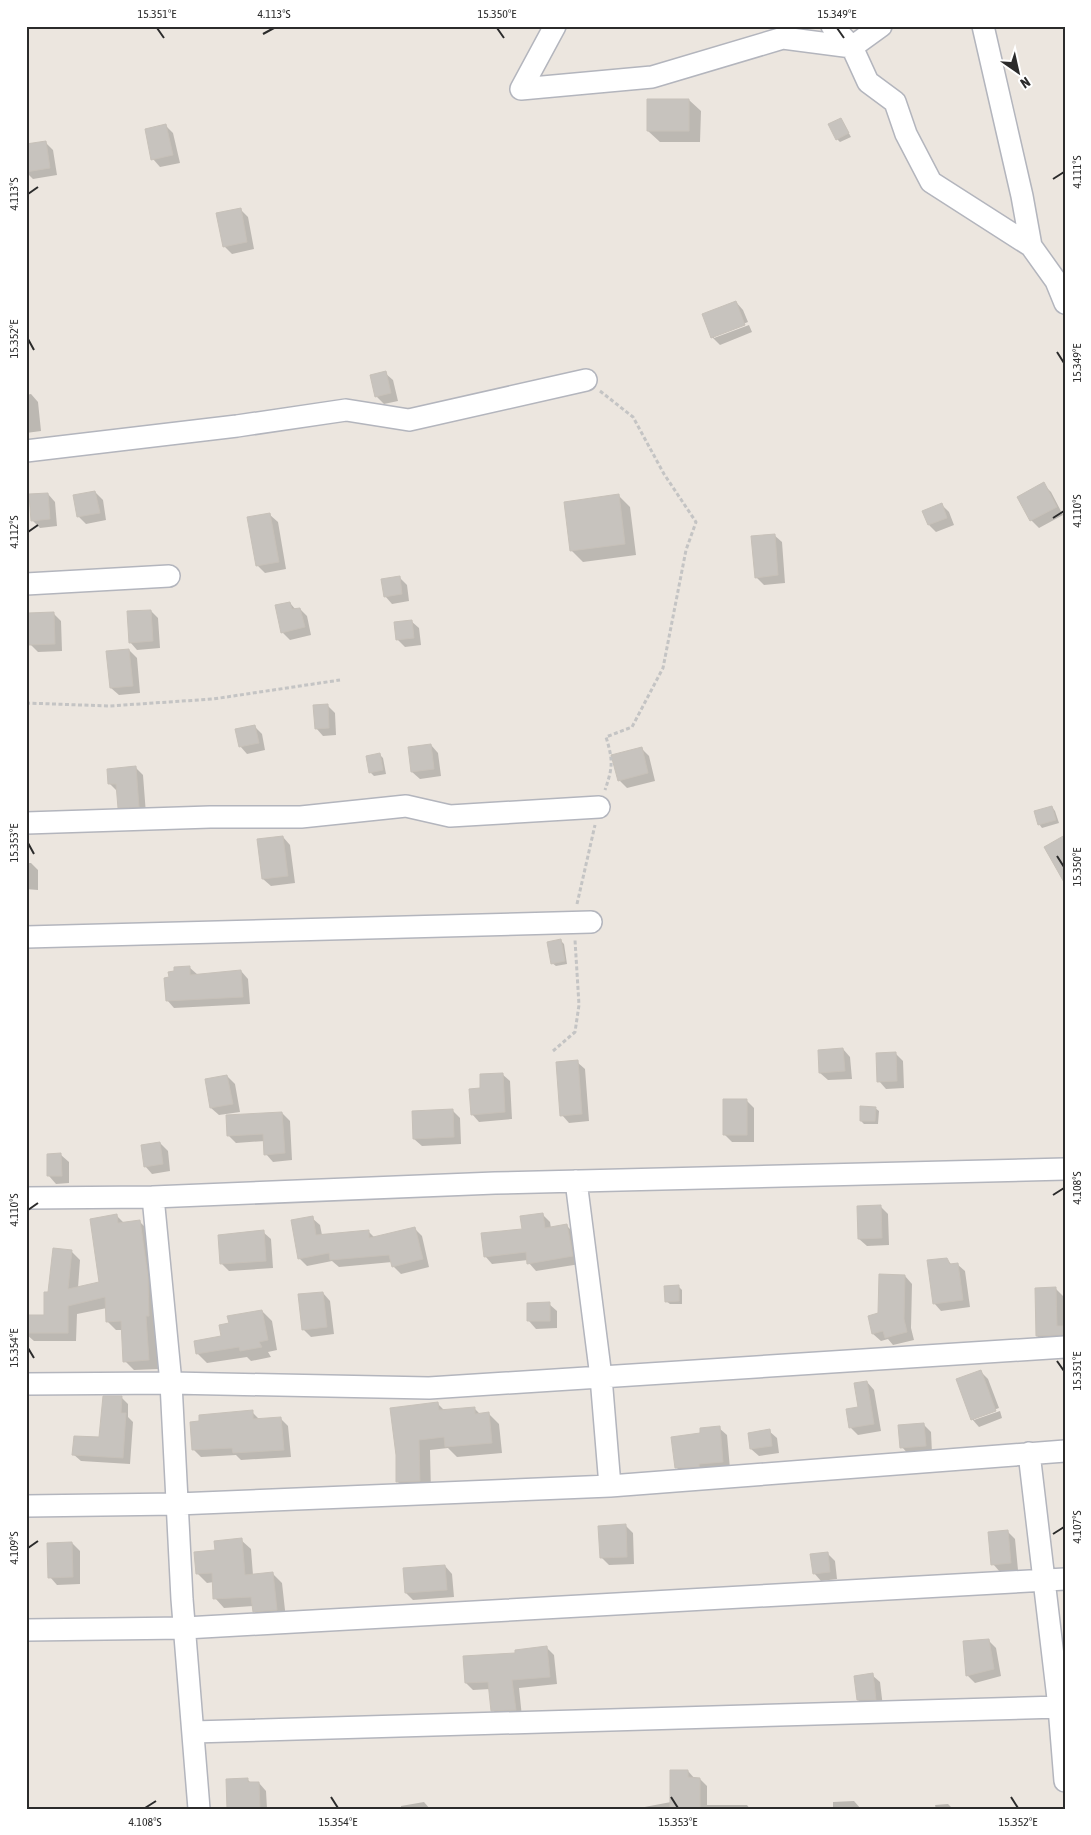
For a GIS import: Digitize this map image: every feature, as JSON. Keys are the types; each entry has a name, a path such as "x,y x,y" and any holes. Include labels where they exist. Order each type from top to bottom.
{"street":[{"path":"555,26 521,89 652,77 782,38 852,47 881,26"},
{"path":"832,26 852,47 868,82 895,102 906,134 931,182 1031,246 1056,281 1065,304"},
{"path":"983,26 1022,196 1031,246"},
{"path":"26,451 237,426 346,410 409,420 586,380"},
{"path":"26,584 169,576"},
{"path":"26,823 210,817 301,817 406,806 450,816 599,807"},
{"path":"26,937 582,922"},
{"path":"26,1198 153,1197 576,1181 1065,1169"},
{"path":"576,1181 601,1377 610,1486"},
{"path":"153,1197 171,1384 185,1628 199,1809"},
{"path":"26,1384 429,1388 1065,1346"},
{"path":"26,1506 177,1504 610,1486 1065,1451"},
{"path":"1029,1454 1059,1707 1065,1782"},
{"path":"26,1630 185,1628 1065,1578"},
{"path":"193,1732 1059,1707"}],"path":[{"path":"553,1051 575,1032 577,1023 580,1005 582,922 599,807 612,770 611,754 606,737 632,728 663,668 686,550 696,522 664,474 634,417 586,380"},
{"path":"26,703 110,706 213,699 340,680"}],"building":[{"path":"647,99 689,99 689,131 647,131"},
{"path":"841,118 849,133 836,140 828,124"},
{"path":"166,124 173,155 151,160 145,129"},
{"path":"46,141 50,168 26,172 26,144"},
{"path":"241,208 247,242 223,247 216,213"},
{"path":"736,301 745,325 711,338 702,314"},
{"path":"386,371 391,393 375,397 370,375"},
{"path":"1044,482 1057,507 1030,521 1017,497"},
{"path":"95,491 100,513 77,517 73,495"},
{"path":"48,493 50,519 31,521 29,494"},
{"path":"619,494 625,544 570,551 564,502"},
{"path":"942,503 947,518 928,525 922,511"},
{"path":"270,513 279,562 256,566 247,517"},
{"path":"775,534 778,575 755,578 751,536"},
{"path":"400,576 402,594 384,597 381,579"},
{"path":"290,602 292,609 300,608 305,627 281,633 275,605"},
{"path":"151,610 153,641 129,643 127,611"},
{"path":"54,612 55,644 29,645 28,613"},
{"path":"412,620 414,638 396,640 394,622"},
{"path":"129,649 133,686 110,688 106,651"},
{"path":"328,704 329,728 315,729 313,705"},
{"path":"255,725 259,743 239,747 235,729"},
{"path":"431,744 434,769 411,772 408,747"},
{"path":"642,747 648,773 618,781 611,755"},
{"path":"380,753 383,770 369,773 366,756"},
{"path":"136,766 139,807 118,808 116,784 108,784 107,769"},
{"path":"1052,806 1056,820 1038,825 1034,811"},
{"path":"1065,835 1065,884 1044,847"},
{"path":"283,836 288,876 262,879 257,839"},
{"path":"561,939 565,961 551,964 547,942"},
{"path":"190,966 190,975 241,970 243,997 166,1001 164,978 169,977 168,972 174,971 174,967"},
{"path":"843,1048 845,1071 819,1073 818,1050"},
{"path":"896,1052 897,1081 877,1082 876,1053"},
{"path":"578,1060 582,1114 560,1116 556,1062"},
{"path":"503,1073 505,1112 471,1115 469,1089 480,1088 480,1074"},
{"path":"227,1075 233,1104 210,1108 205,1079"},
{"path":"723,1099 747,1099 747,1135 723,1135"},
{"path":"860,1106 876,1107 875,1121 860,1121"},
{"path":"453,1109 454,1137 413,1139 412,1111"},
{"path":"282,1112 285,1153 264,1155 263,1134 227,1136 226,1115"},
{"path":"160,1142 163,1164 144,1167 141,1145"},
{"path":"61,1153 62,1176 47,1176 47,1154"},
{"path":"881,1205 882,1238 858,1239 857,1206"},
{"path":"543,1213 545,1228 567,1224 573,1256 527,1264 526,1252 484,1257 481,1233 522,1229 520,1216"},
{"path":"117,1214 118,1223 140,1220 148,1277 149,1316 146,1316 149,1360 123,1362 121,1321 106,1322 105,1297 68,1306 68,1333 26,1333 26,1315 44,1315 44,1292 48,1292 53,1248 72,1250 68,1289 99,1282 90,1219"},
{"path":"313,1216 316,1235 369,1230 369,1238 415,1227 423,1259 392,1267 389,1255 330,1260 329,1253 298,1259 291,1220"},
{"path":"264,1230 266,1261 220,1264 218,1235"},
{"path":"947,1258 950,1264 958,1263 963,1300 933,1304 927,1260"},
{"path":"879,1274 905,1275 904,1319 907,1332 885,1338 883,1331 872,1334 868,1316 878,1313"},
{"path":"679,1285 679,1301 665,1302 664,1286"},
{"path":"1056,1287 1057,1326 1065,1326 1065,1335 1036,1336 1035,1288"},
{"path":"323,1292 327,1327 302,1330 298,1294"},
{"path":"550,1302 550,1321 527,1321 527,1303"},
{"path":"262,1310 268,1340 259,1342 262,1347 240,1351 239,1347 196,1354 194,1341 221,1336 219,1325 229,1323 227,1316"},
{"path":"981,1370 996,1411 971,1420 956,1379"},
{"path":"867,1381 874,1424 849,1428 846,1409 858,1407 854,1383"},
{"path":"103,1396 122,1396 121,1413 126,1413 123,1458 72,1455 74,1436 99,1437"},
{"path":"438,1402 439,1410 475,1407 475,1414 489,1412 492,1443 445,1447 444,1437 419,1440 420,1481 396,1482 396,1455 390,1408"},
{"path":"253,1410 253,1419 281,1417 284,1450 233,1453 232,1448 192,1450 190,1422 199,1421 199,1415"},
{"path":"924,1423 926,1446 900,1448 898,1425"},
{"path":"720,1426 723,1462 699,1464 699,1467 675,1468 671,1437 700,1433 700,1428"},
{"path":"770,1429 772,1446 750,1449 748,1433"},
{"path":"626,1524 627,1557 600,1558 598,1526"},
{"path":"1008,1530 1011,1563 991,1565 988,1532"},
{"path":"242,1538 245,1575 273,1572 277,1610 253,1612 251,1597 213,1599 212,1573 196,1574 194,1552 215,1550 214,1541"},
{"path":"72,1542 73,1577 48,1578 47,1543"},
{"path":"828,1552 830,1572 813,1574 810,1554"},
{"path":"445,1565 447,1590 405,1593 403,1568"},
{"path":"989,1639 994,1669 966,1676 963,1641"},
{"path":"547,1646 550,1677 512,1680 516,1710 491,1711 488,1682 465,1683 463,1656 515,1653 515,1650"},
{"path":"873,1673 876,1700 857,1700 854,1676"},
{"path":"670,1770 688,1770 688,1777 700,1778 700,1809 670,1809"},
{"path":"248,1778 248,1782 259,1782 260,1808 227,1809 226,1779"}]}
